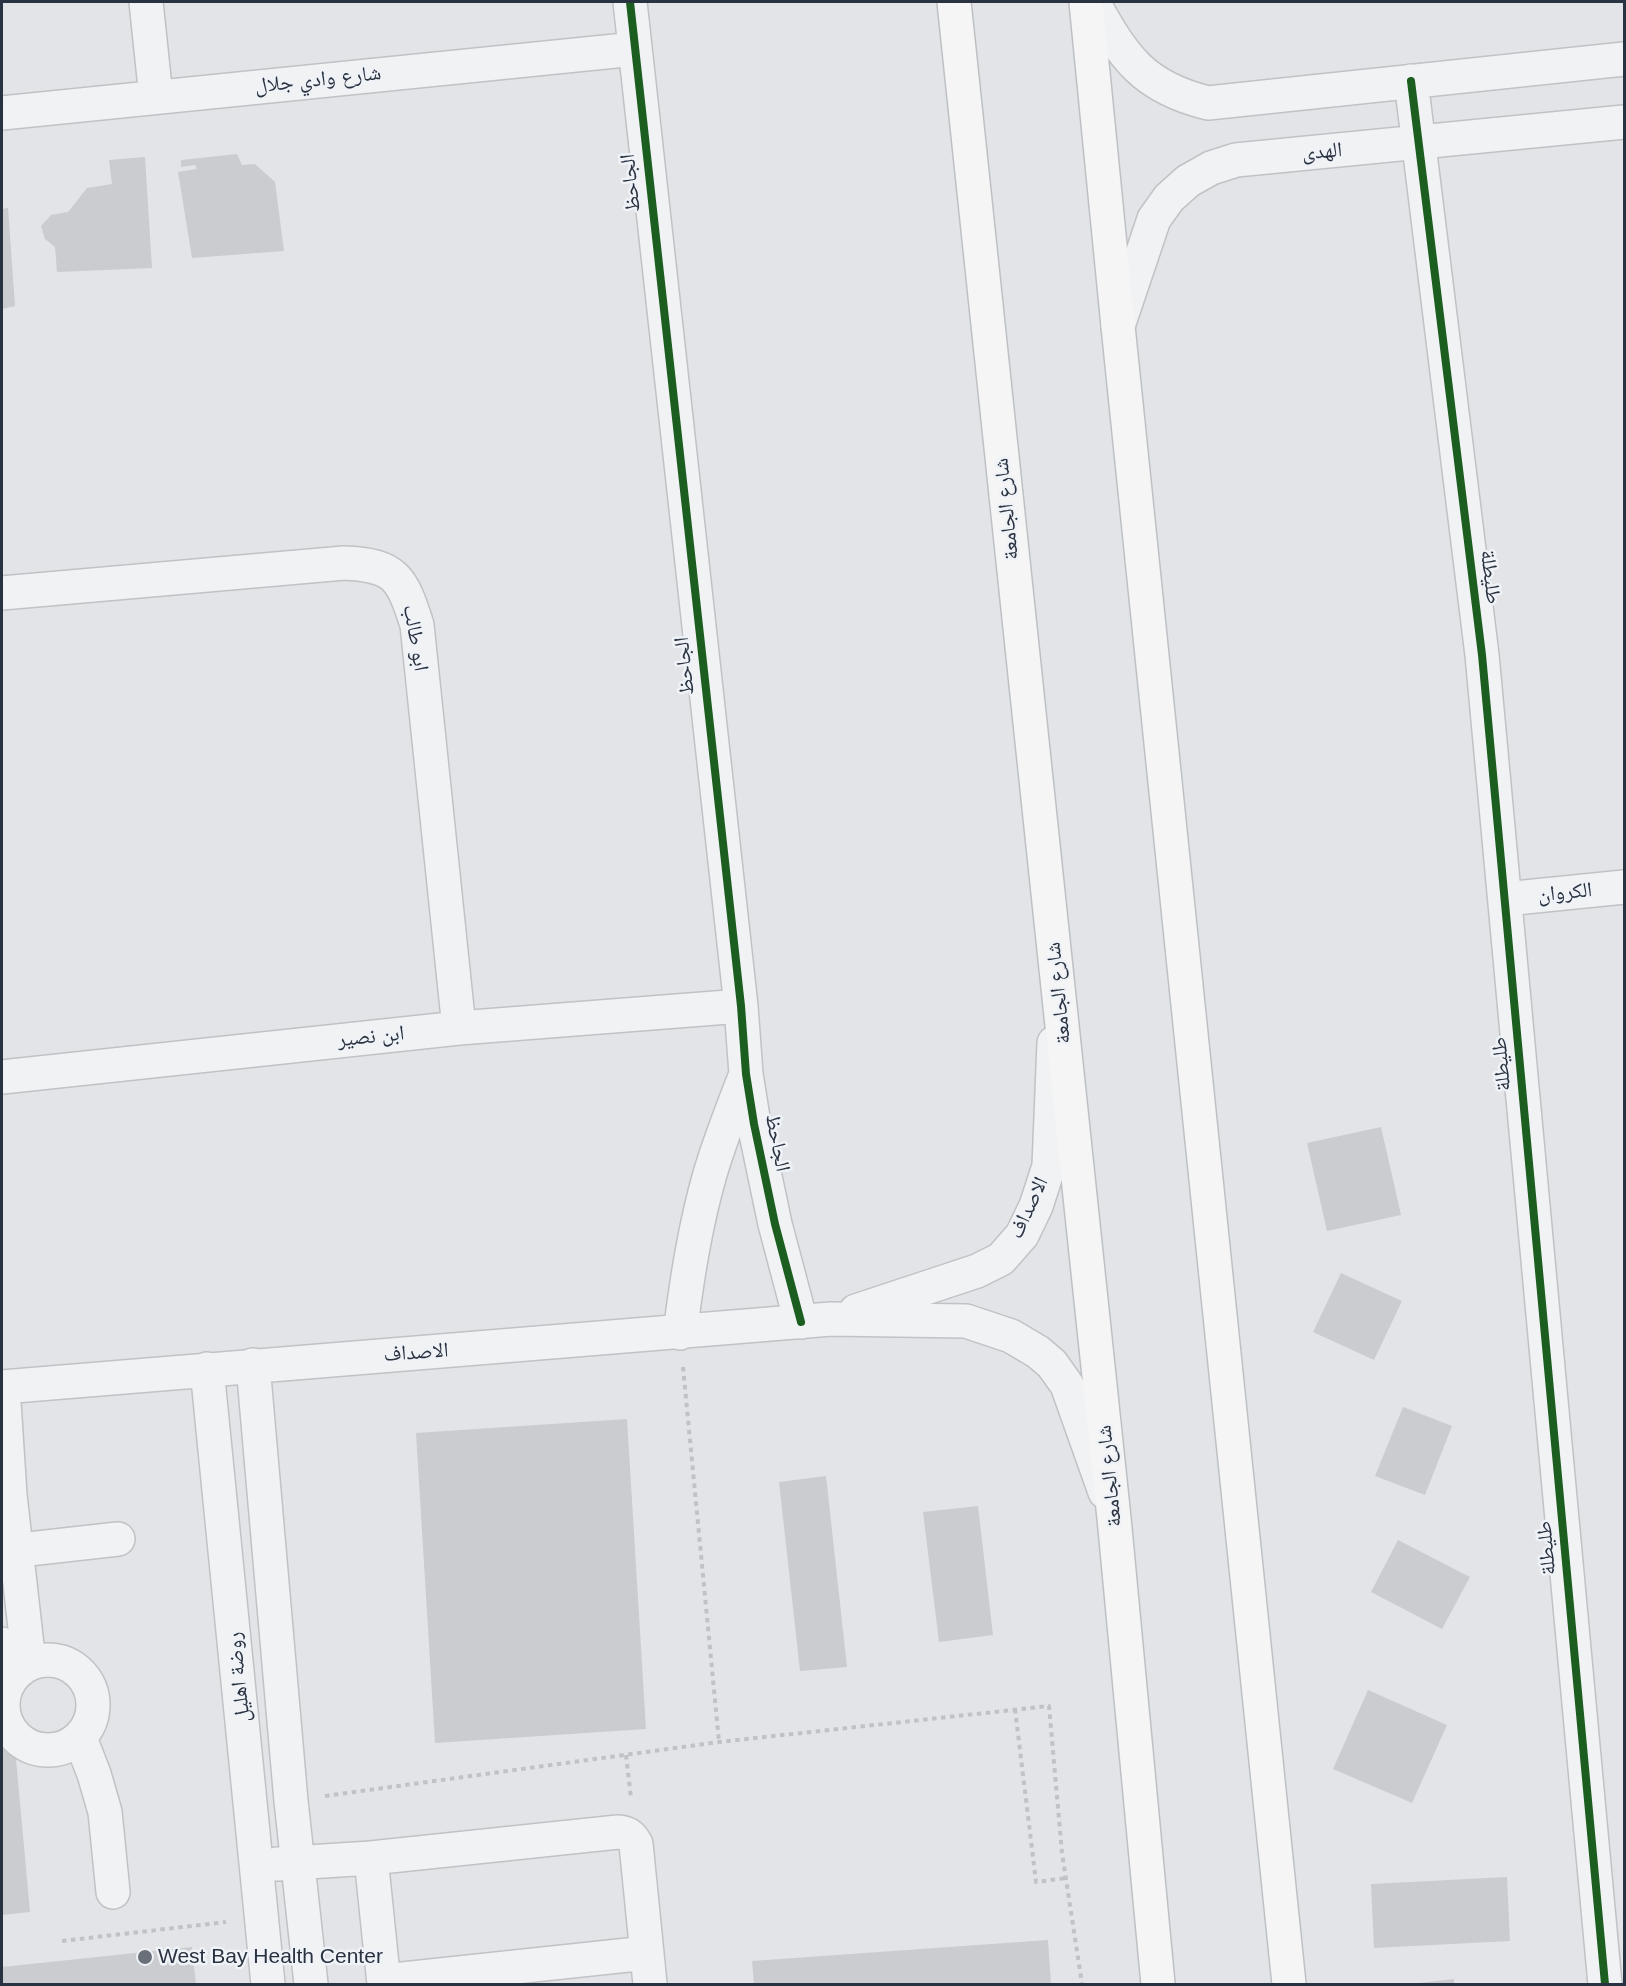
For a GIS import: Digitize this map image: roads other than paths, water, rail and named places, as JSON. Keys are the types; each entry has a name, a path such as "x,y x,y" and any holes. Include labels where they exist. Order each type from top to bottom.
{"main road":[{"name":"شارع الجامعة","path":"954,2 1114,1518 1158,1984"},
{"path":"1086,2 1289,1984"}],"street":[{"path":"146,2 156,97"},
{"name":"الجاحظ","path":"630,2 741,1006 746,1074 773,1214 816,1320"},
{"path":"1093,2 1113,38 1130,60 1155,83 1183,96 1208,103 1624,59"},
{"name":"شارع وادي جلال","path":"2,113 634,49"},
{"name":"طليطلة","path":"1411,81 1482,655 1605,1984"},
{"name":"الهدى","path":"1118,326 1154,219 1169,198 1188,181 1211,168 1236,160 1624,122"},
{"name":"ابو طالب","path":"2,593 344,563 371,564 391,574 406,591 417,625 459,1028"},
{"name":"الكروان","path":"1505,899 1624,887"},
{"name":"الاصداف","path":"816,1320 976,1271 1001,1258 1022,1235 1036,1206 1048,1166 1057,974"},
{"name":"ابن نصير","path":"2,1077 459,1028 741,1006"},
{"name":"الجاحظ","path":"680,1333 687,1280 709,1175 746,1074"},
{"name":"الاصداف","path":"2,1387 816,1320 966,1321 1011,1336 1038,1352 1052,1364 1067,1385 1114,1518"},
{"path":"253,1365 291,1801 311,1984"},
{"name":"روضة اهليل","path":"207,1369 259,1875 268,1984"},
{"path":"2,1387 10,1495 11,1658 2,1702 5,1720 14,1736 28,1746 46,1751 64,1748 80,1738 91,1720 93,1699 86,1679 70,1665 50,1659 11,1658"},
{"path":"9,1551 118,1539"},
{"path":"234,1635 277,1634"},
{"path":"80,1738 105,1812 112,1893"},
{"path":"259,1875 372,1866 604,1832 626,1833 636,1844 649,1969 384,1983 372,1866"}],"place":[{"name":"West Bay Health Center","path":"145,1957"}]}
